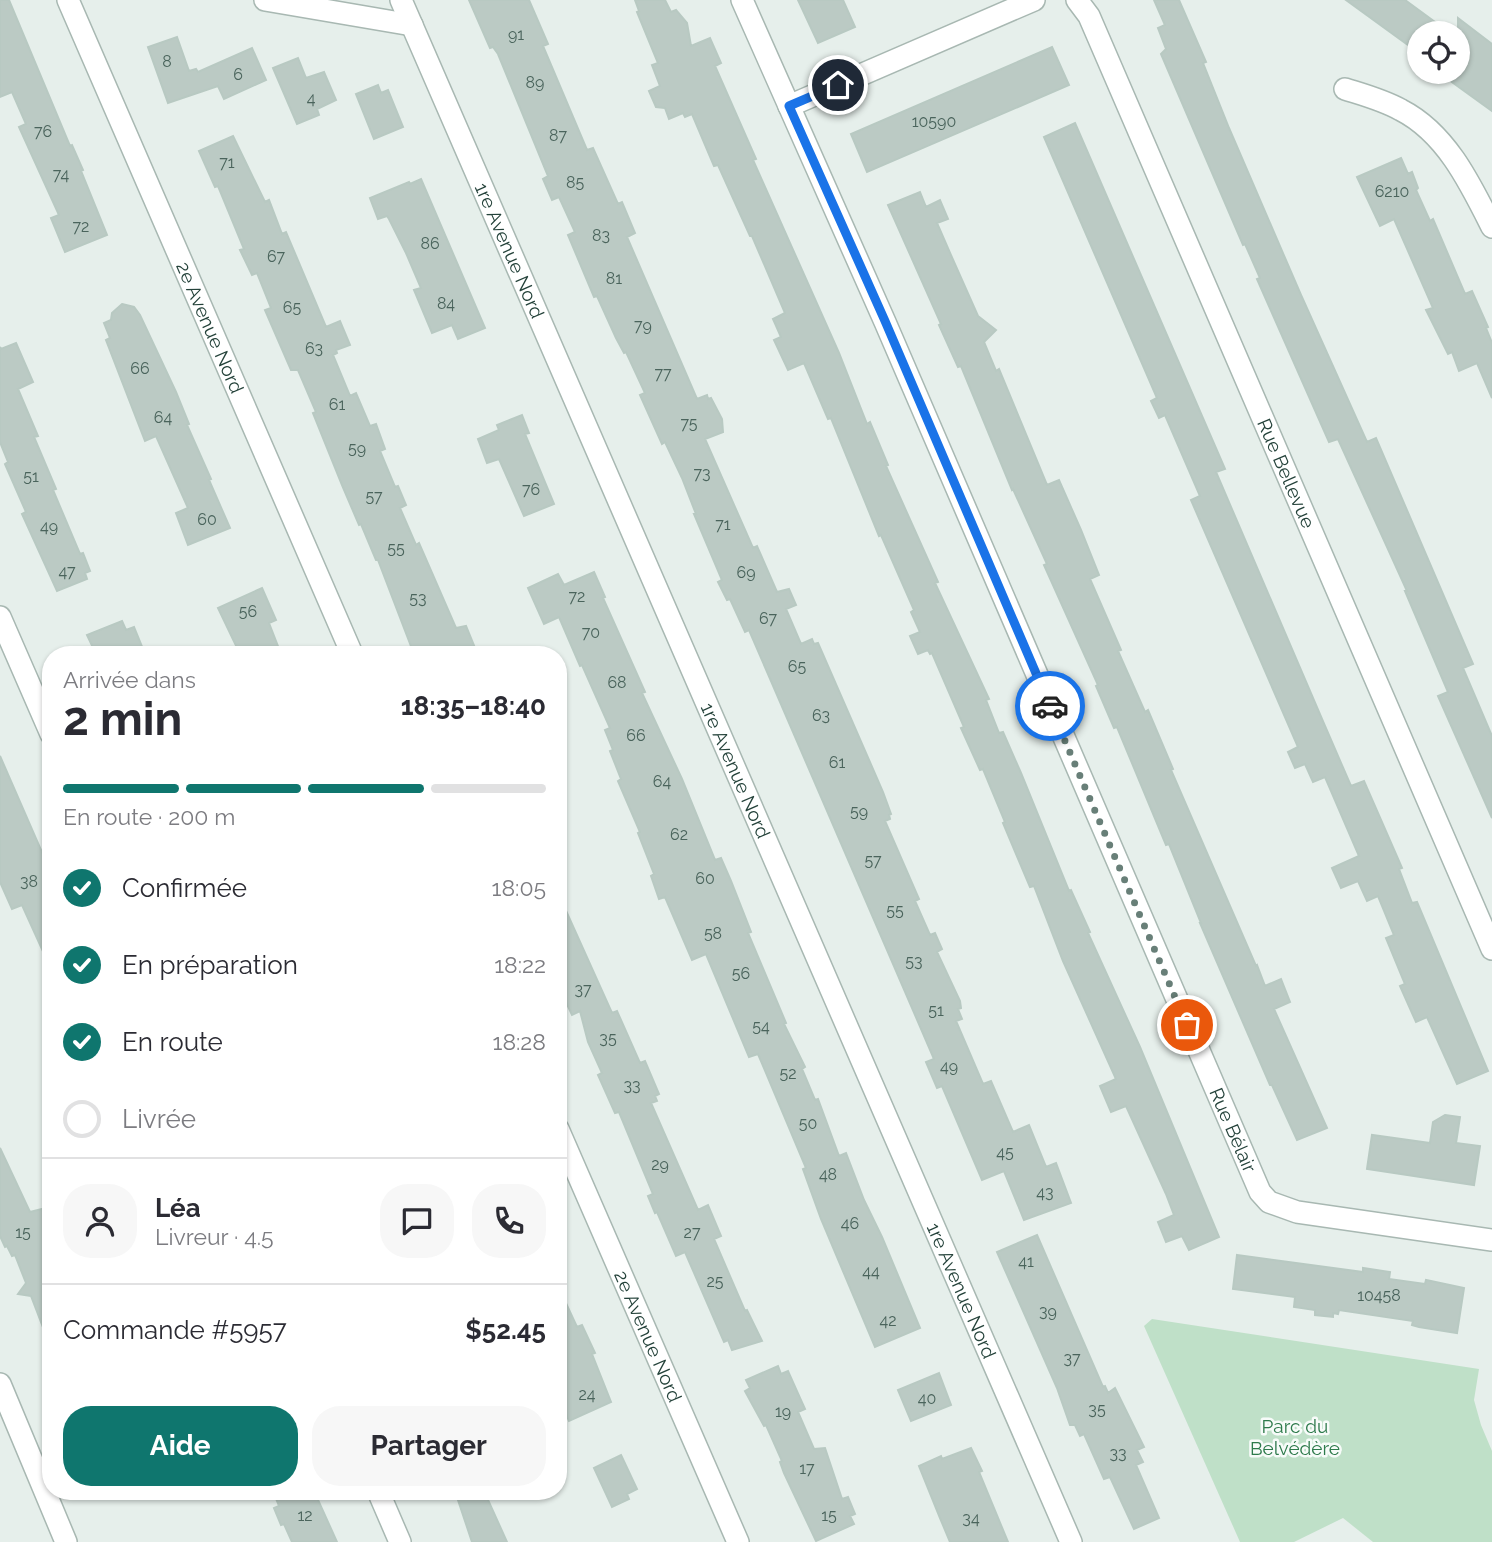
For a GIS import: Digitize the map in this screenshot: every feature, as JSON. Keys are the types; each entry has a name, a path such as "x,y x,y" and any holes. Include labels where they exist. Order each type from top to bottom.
{"street":[{"name":"2e Avenue Nord","path":"68,0 349,646"},
{"path":"265,0 412,26"},
{"name":"1re Avenue Nord","path":"401,0 1071,1542"},
{"name":"Rue Bélair","path":"742,0 885,321 1260,1192 1269,1202 1297,1212 1492,1240"},
{"path":"789,106 1034,0"},
{"name":"Rue Bellevue","path":"1077,0 1089,16 1492,949"},
{"path":"1345,89 1379,99 1403,110 1421,123 1462,170 1492,227"},
{"path":"0,617 42,713"},
{"name":"2e Avenue Nord","path":"567,1150 738,1542"},
{"path":"0,1384 42,1485"},
{"path":"48,1500 66,1542"},
{"path":"382,1500 400,1542"}],"green space":[{"name":"Parc du Belvédère","path":"1152,1319 1479,1369 1474,1400 1492,1451 1492,1542 1373,1542 1343,1518 1294,1542 1240,1542 1144,1326"}],"building":[{"path":"0,0 9,0 70,146 72,145 83,170 81,171 107,235 65,252 51,218 59,215 19,127 26,124 12,92 0,97"},
{"path":"469,0 529,0 548,44 543,46 587,150 593,148 618,204 622,202 635,233 627,237 697,399 707,395 708,399 711,398 722,419 723,432 705,439 753,548 757,546 777,592 789,589 796,605 786,609 801,644 812,639 814,644 818,643 883,792 891,814 890,819 885,821 919,899 915,901 930,935 935,933 942,949 937,952 960,1001 961,1008 958,1009 962,1019 956,1021 983,1084 991,1081 1013,1132 1029,1125 1046,1167 1056,1163 1071,1203 1024,1220 1004,1171 982,1180 942,1086 937,1088 926,1062 934,1059 749,630 745,632 730,599 727,600 718,582 722,580 682,478 665,442 662,444 640,395 645,393 626,352 624,353 616,338 597,296 594,297 568,235 575,232 559,197 552,200 543,179 548,176 498,54 493,47 490,48"},
{"path":"635,0 665,0 671,12 676,10 687,23 691,46 710,38 721,63 715,66 756,159 753,160 839,353 867,424 870,422 888,465 886,466 938,582 935,583 989,699 986,700 999,733 1003,732 1021,773 1069,891 1071,890 1140,1047 1219,1237 1189,1250 1182,1236 1166,1242 1158,1222 1174,1215 1166,1194 1126,1106 1111,1112 1100,1086 1116,1079 1063,961 1034,886 1030,887 983,769 980,770 961,728 964,727 932,653 928,650 918,654 910,636 920,632 911,612 914,610 881,535 879,536 831,418 828,419 804,363 788,370 774,340 781,337 773,319 785,313 752,236 718,165 714,166 692,114 685,117 683,113 669,119 665,108 656,107 649,91 660,86 652,65 658,63 637,12 639,11"},
{"path":"798,0 843,0 855,27 818,43"},
{"path":"1154,0 1179,0 1206,62 1203,63 1229,128 1301,295 1367,442 1376,438 1473,664 1463,668 1492,736 1492,818 1438,696 1448,692 1407,591 1338,439 1329,442 1161,54 1166,49 1158,28 1165,25"},
{"path":"1346,0 1405,0 1434,21 1407,21 1407,44"},
{"path":"1470,27 1492,44 1492,111 1455,84 1470,84"},
{"path":"177,37 189,71 196,69 198,72 252,48 266,80 224,99 218,86 168,103 148,47"},
{"path":"1052,47 1069,85 867,172 851,134"},
{"path":"298,58 306,78 324,72 336,100 317,109 319,115 297,124 273,68"},
{"path":"378,85 381,93 388,90 403,127 374,139 356,94"},
{"path":"1075,123 1225,469 1216,472 1351,786 1364,781 1402,868 1399,869 1412,903 1417,902 1488,1071 1457,1084 1427,1017 1416,1022 1400,986 1405,984 1386,938 1394,935 1378,896 1367,901 1358,881 1341,888 1332,868 1359,856 1325,777 1313,782 1305,764 1295,768 1288,752 1298,747 1191,500 1200,496 1165,415 1159,418 1151,401 1157,398 1044,137"},
{"path":"233,136 265,202 269,200 282,234 286,232 326,327 340,321 350,345 336,350 337,353 333,355 350,396 356,393 370,426 376,424 385,449 380,451 395,487 398,486 406,505 400,508 416,545 419,543 456,628 466,626 474,646 411,646 378,560 342,485 298,370 291,370 265,310 271,308 257,273 252,275 240,250 244,249 218,186 215,187 199,151"},
{"path":"1401,158 1408,174 1412,172 1418,188 1416,190 1430,221 1433,219 1465,294 1472,291 1488,327 1486,328 1492,343 1492,398 1477,363 1459,371 1452,352 1448,354 1426,310 1433,308 1394,219 1380,226 1357,177"},
{"path":"421,179 485,328 458,339 452,325 432,333 414,290 421,288 406,253 387,216 378,219 370,198"},
{"path":"920,192 926,207 940,200 948,219 937,223 978,316 996,330 984,342 996,371 999,369 1047,485 1059,480 1081,530 1099,575 1090,579 1121,650 1118,651 1145,712 1148,710 1173,769 1171,770 1265,986 1281,979 1290,1002 1274,1009 1327,1128 1297,1140 1270,1085 1169,844 1166,845 1117,727 1114,728 1096,686 1098,685 1044,565 1047,564 888,205"},
{"path":"122,304 134,307 140,315 176,392 230,528 188,545 176,513 188,508 156,436 145,441 106,340 110,338 104,323 111,320 112,313"},
{"path":"16,343 33,382 18,389 38,436 34,437 56,489 53,490 90,571 85,573 87,579 57,591 22,514 26,512 5,464 8,462 0,442 0,347 1,349"},
{"path":"522,415 529,433 525,434 554,504 524,516 499,459 487,463 478,439 499,430 497,425"},
{"path":"594,572 645,692 642,693 682,779 715,860 721,858 731,881 751,932 748,933 786,1023 784,1024 805,1067 802,1069 815,1100 818,1099 839,1156 846,1153 920,1328 875,1347 821,1219 803,1169 806,1168 758,1054 749,1057 706,954 692,960 665,897 659,899 651,876 654,874 638,833 640,832 618,781 621,779 605,730 610,728 582,665 580,666 559,617 544,624 528,588 558,574 564,585"},
{"path":"262,588 276,620 269,623 278,646 236,646 218,608"},
{"path":"122,621 126,630 134,627 142,646 92,646 87,635"},
{"path":"0,756 42,852 42,949 22,905 12,909 0,882"},
{"path":"567,913 612,1013 617,1011 640,1063 645,1061 659,1094 655,1096 657,1101 651,1103 698,1210 708,1205 721,1236 714,1239 745,1311 747,1310 762,1341 732,1350 728,1340 724,1342 685,1252 676,1256 657,1212 655,1213 648,1196 653,1194 619,1112 615,1113 598,1075 602,1073 588,1042 580,1011 572,1015 567,1004"},
{"path":"1445,1115 1460,1117 1456,1143 1480,1146 1474,1185 1367,1169 1372,1135 1430,1143 1433,1122"},
{"path":"0,1148 30,1212 42,1209 42,1325 31,1296 18,1294 26,1283 15,1255 12,1256 0,1236"},
{"path":"1037,1235 1103,1387 1105,1386 1108,1393 1115,1388 1144,1447 1137,1450 1143,1462 1136,1465 1159,1518 1134,1529 1110,1477 1104,1479 1084,1434 1080,1436 1075,1425 1070,1425 1057,1388 997,1252"},
{"path":"1237,1255 1363,1272 1363,1268 1390,1272 1389,1279 1425,1284 1426,1280 1464,1288 1457,1333 1419,1327 1412,1325 1413,1321 1339,1310 1338,1314 1333,1313 1333,1317 1315,1315 1315,1310 1294,1307 1295,1297 1233,1289"},
{"path":"567,1305 577,1327 582,1325 595,1353 592,1354 611,1402 569,1421"},
{"path":"778,1366 781,1374 788,1371 805,1409 798,1412 814,1449 825,1448 842,1499 848,1497 855,1514 850,1516 854,1524 816,1541 784,1473 780,1462 782,1461 766,1425 764,1426 745,1391 750,1388 746,1380"},
{"path":"939,1373 951,1405 911,1421 898,1390"},
{"path":"971,1448 1008,1542 950,1542 919,1466 941,1456 942,1459"},
{"path":"621,1455 637,1489 627,1494 629,1499 612,1507 594,1468"},
{"path":"277,1500 318,1500 337,1542 292,1542 274,1508 279,1506"},
{"path":"458,1500 488,1500 507,1542 472,1542"}],"way so far":[{"path":"1050,706 1187,1025"}],"route":[{"path":"838,85 789,106 885,321 1050,706"}]}
